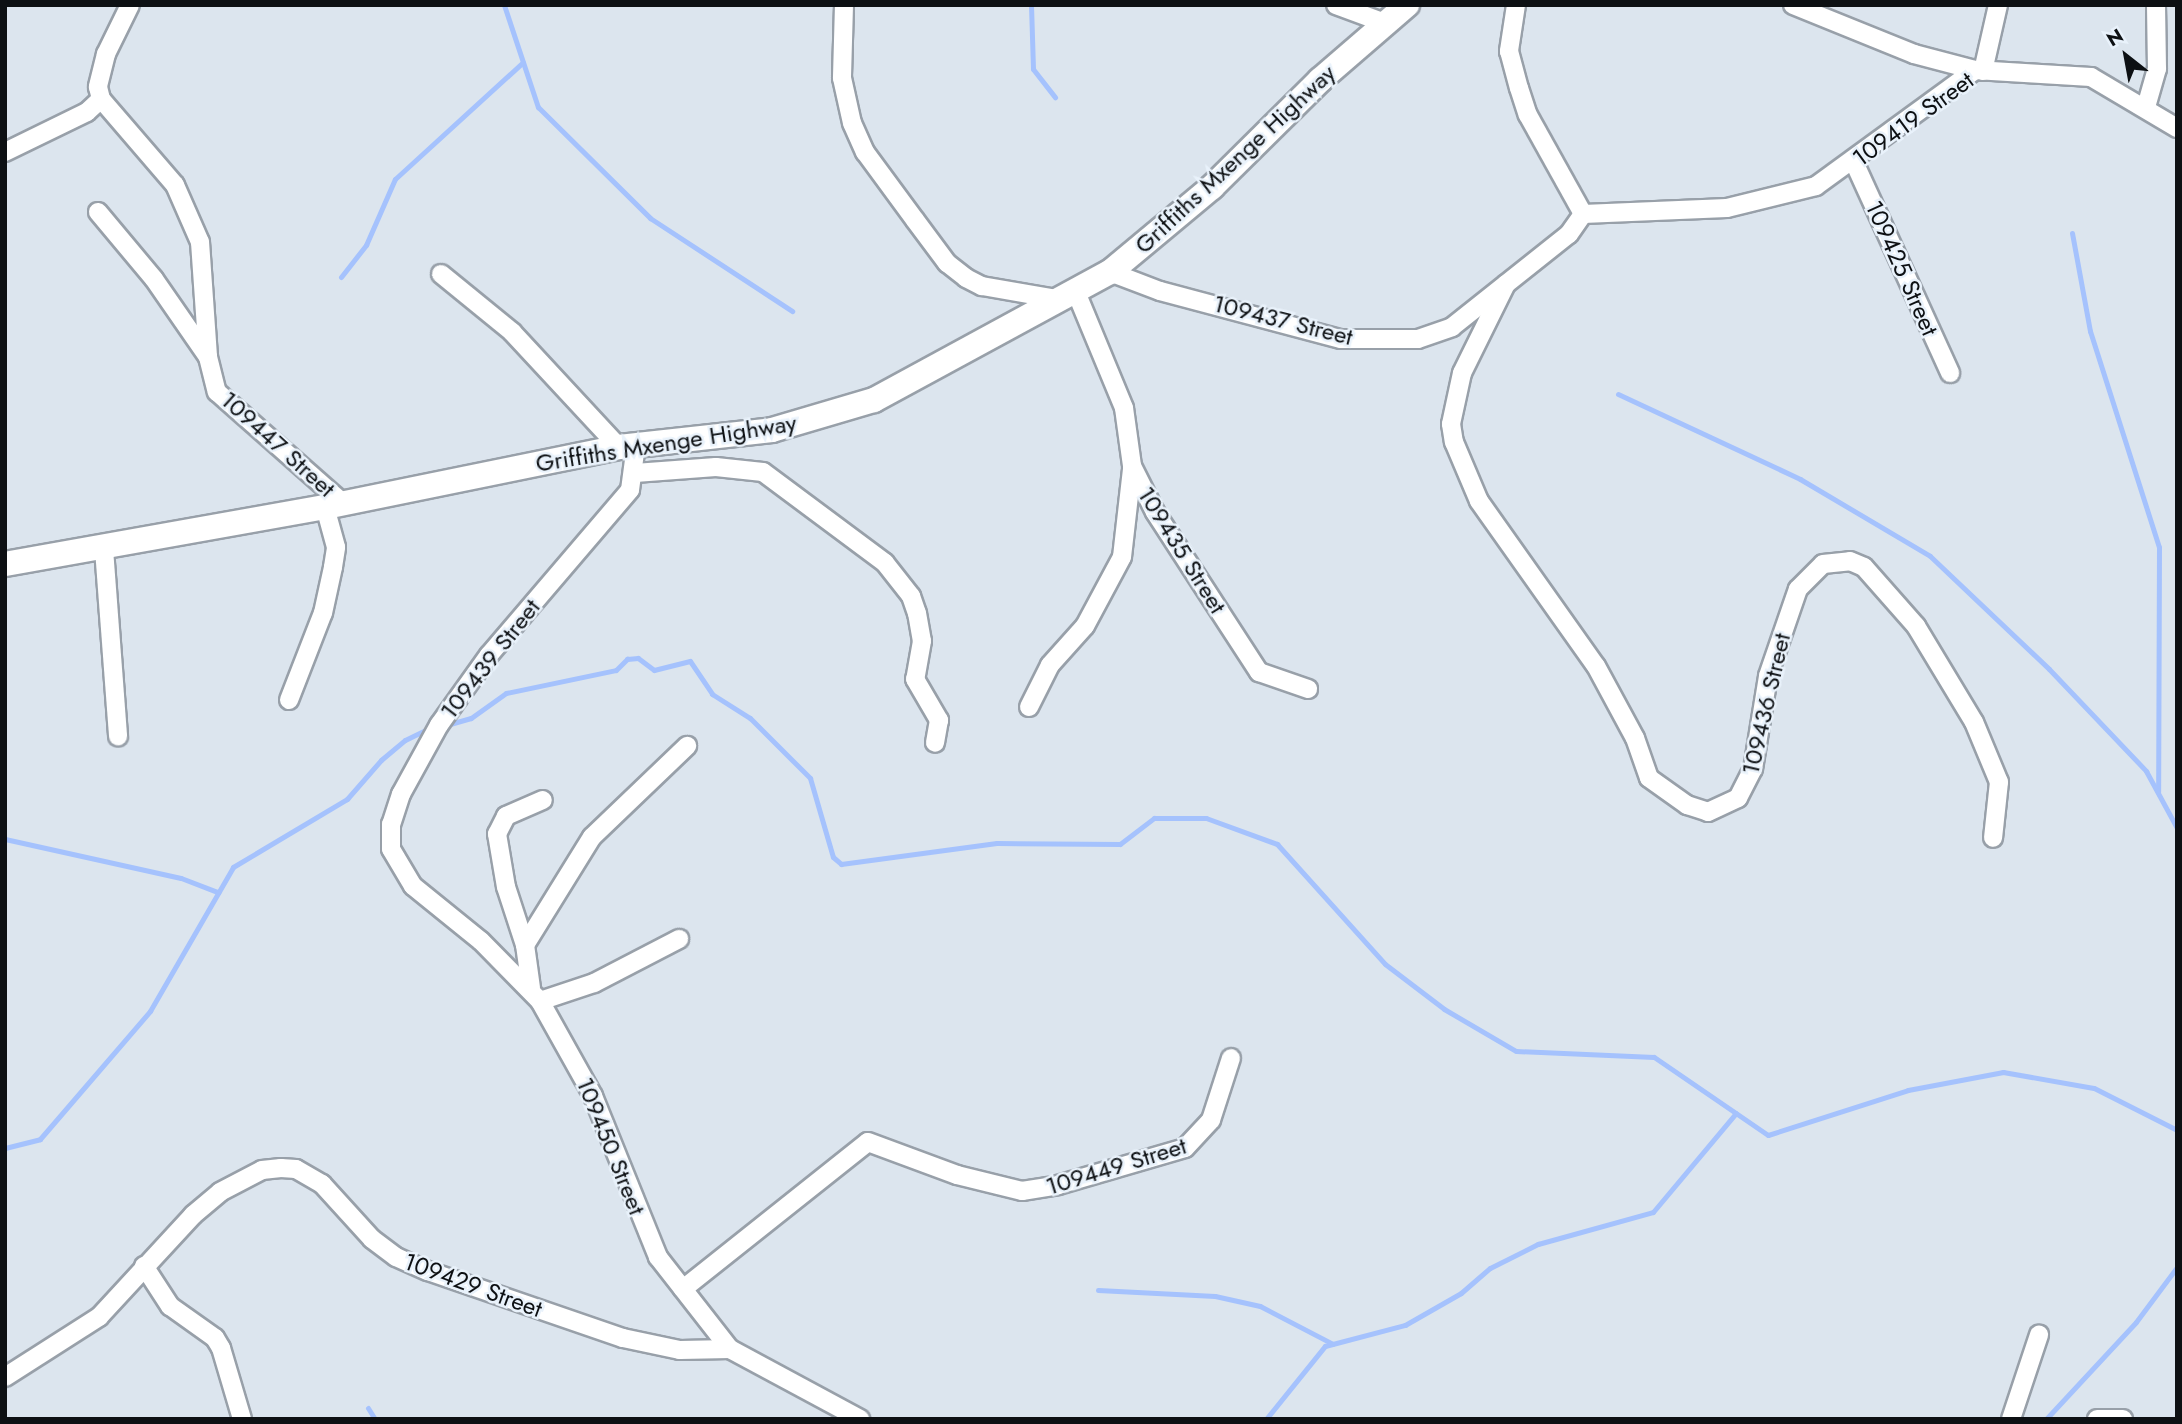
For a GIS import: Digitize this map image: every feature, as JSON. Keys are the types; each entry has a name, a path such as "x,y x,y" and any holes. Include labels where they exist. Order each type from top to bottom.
{"street":[{"path":"5,152 87,112 100,99 100,70 130,5"},
{"path":"844,5 842,78 852,123 865,152 947,263 966,278 982,286 1069,296"},
{"path":"1336,5 1385,23"},
{"name":"Griffiths Mxenge Highway","path":"5,564 104,549 627,446 772,430 874,400 1110,272 1212,187 1407,5"},
{"path":"1517,5 1509,51 1519,88 1528,115 1583,214"},
{"path":"1793,5 1914,54 1979,71 1998,5"},
{"path":"2146,107 2157,69 2156,5"},
{"name":"109419 Street","path":"1583,214 1727,208 1816,186 1854,162 1979,71 2091,77 2146,107 2177,128"},
{"name":"109447 Street","path":"100,99 175,186 200,242 208,357 217,392 335,505"},
{"name":"109425 Street","path":"1854,162 1950,373"},
{"path":"98,212 154,279 208,357"},
{"name":"109437 Street","path":"1110,272 1160,291 1353,340 1439,335 1569,234 1583,214"},
{"path":"441,274 512,332 627,446"},
{"name":"109436 Street","path":"1506,284 1462,373 1451,424 1454,442 1479,501 1596,666 1636,738 1649,778 1687,805 1708,812 1738,798 1753,769 1768,676 1798,589 1823,564 1850,561 1864,567 1916,626 1974,722 1999,782 1993,838"},
{"name":"109435 Street","path":"1069,296 1124,408 1132,437 1132,466 1155,512 1259,672 1308,688"},
{"name":"109439 Street","path":"536,994 414,886 391,849 391,824 401,794 457,696 622,500 635,473 627,446"},
{"path":"1029,706 1050,665 1085,625 1122,557 1132,466"},
{"path":"635,473 716,467 763,472 885,563 911,596 917,613 922,641 915,679 939,720 935,743"},
{"path":"289,700 323,613 336,547 335,505"},
{"path":"104,549 118,736"},
{"path":"525,945 592,837 687,746"},
{"path":"543,800 506,816 497,834 506,887 525,945 536,994 604,978 679,939"},
{"name":"109450 Street","path":"536,994 593,1096 658,1257 730,1349"},
{"name":"109449 Street","path":"683,1289 868,1142 1003,1187 1048,1188 1195,1142 1211,1120 1231,1058"},
{"name":"109429 Street","path":"5,1377 99,1317 144,1266 220,1192 262,1170 296,1168 322,1184 372,1239 396,1257 428,1271 623,1338 680,1350 730,1349 860,1419"},
{"path":"144,1266 179,1316 215,1338 229,1364 242,1419"},
{"path":"2011,1419 2039,1335"},
{"path":"781,1377 833,1419"},
{"path":"2097,1419 2123,1419"}],"waterway":[{"path":"504,5 538,107 650,218 792,311"},
{"path":"1031,5 1033,69 1055,97"},
{"path":"341,277 366,245 395,179 523,62"},
{"path":"2072,233 2090,331 2159,547 2158,792"},
{"path":"1618,394 1800,479 1930,556 2049,669 2146,771 2177,828"},
{"path":"443,726 471,718 506,693 616,670 627,659 638,658 654,670 690,661 712,694 750,718 810,778 833,857 841,864 997,843 1120,844 1154,818 1206,818 1277,844 1385,964 1444,1009 1516,1051 1654,1057 1768,1135 1908,1090 2003,1072 2094,1088 2177,1130"},
{"path":"5,1148 40,1139 150,1011 233,867 347,799 381,760 405,740 434,726"},
{"path":"5,839 181,878 218,892"},
{"path":"1266,1419 1325,1346 1405,1325 1461,1293 1490,1268 1538,1244 1653,1212 1736,1113"},
{"path":"2046,1419 2136,1322 2177,1267"},
{"path":"1098,1290 1215,1296 1260,1306 1333,1344"},
{"path":"368,1408 375,1419"}]}
